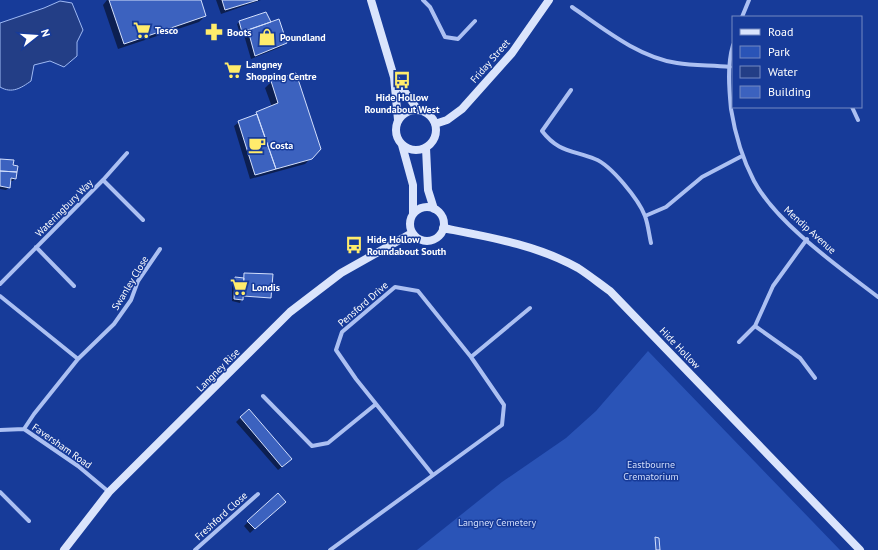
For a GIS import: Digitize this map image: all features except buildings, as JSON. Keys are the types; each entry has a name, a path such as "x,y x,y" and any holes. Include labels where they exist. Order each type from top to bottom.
{"main road":[{"path":"371,0 394,77 398,120 395,133 402,146 413,185 413,214 410,223 412,233 416,237 426,241 437,238 444,228 442,216 434,209 428,190 426,148"},
{"name":"Friday Street","path":"435,124 447,120 462,109 512,53 549,0"},
{"path":"394,77 418,110"},
{"path":"398,120 406,112 418,110 429,114 435,124 436,135 430,145 426,148 413,151 402,146"},
{"path":"413,214 422,208 434,209"},
{"name":"Hide Hollow","path":"444,228 507,241 544,253 578,268 610,291 860,550"},
{"name":"Langney Rise","path":"64,550 109,492 290,312 341,273 412,233"}],"street":[{"path":"423,0 430,7 445,37 458,39 474,22"},
{"path":"742,16 749,0"},
{"path":"572,7 614,36 642,52 677,63 730,66"},
{"name":"Mendip Avenue","path":"732,52 729,89 732,118 742,156 755,182 783,218 878,297"},
{"path":"571,90 542,131 556,146 596,159 619,177 646,216 651,243"},
{"path":"852,108 858,120"},
{"name":"Wateringbury Way","path":"0,284 103,180 127,153"},
{"path":"646,216 666,207 702,177 742,156"},
{"name":"Wateringbury Way","path":"103,180 143,220"},
{"path":"739,342 755,326 773,286 807,239"},
{"name":"Wateringbury Way","path":"36,247 74,286"},
{"name":"Swanley Close","path":"24,429 34,414 78,359 114,324 131,300 138,281 160,249"},
{"name":"Pensford Drive","path":"330,550 502,425 504,405 471,357 418,291 395,287 342,332 336,350 432,475"},
{"path":"0,296 78,359"},
{"path":"471,357 530,308"},
{"path":"755,326 800,358 815,378"},
{"path":"263,396 312,446 328,443 376,404"},
{"name":"Faversham Road","path":"0,430 24,429 78,466 109,492"},
{"path":"0,492 29,521"},
{"name":"Freshford Close","path":"195,550 258,494"}],"green space":[{"name":"Eastbourne Crematorium","path":"648,351 840,550 417,550 502,482 566,438 596,411"}],"water":[{"path":"60,1 72,3 83,30 77,42 77,56 64,67 50,61 34,65 31,81 20,88 8,90 0,87 0,23"}],"place":[{"name":"Tesco","path":"142,30"},
{"name":"Boots","path":"214,32"},
{"name":"Poundland","path":"267,37"},
{"name":"Langney Shopping Centre","path":"233,70"},
{"name":"Hide Hollow Roundabout West","path":"402,80"},
{"name":"Costa","path":"257,145"},
{"name":"Hide Hollow Roundabout South","path":"354,245"},
{"name":"Londis","path":"239,287"}],"park label":[{"name":"Langney Cemetery","path":"497,522"}]}
